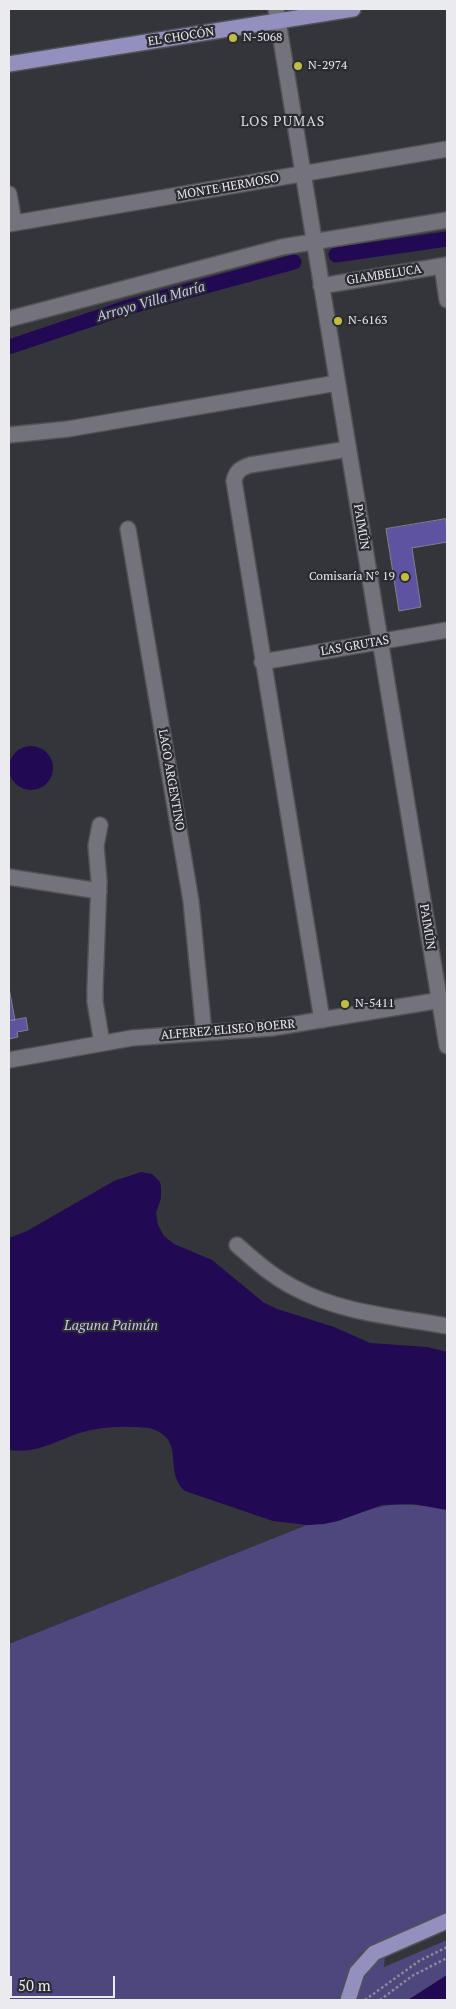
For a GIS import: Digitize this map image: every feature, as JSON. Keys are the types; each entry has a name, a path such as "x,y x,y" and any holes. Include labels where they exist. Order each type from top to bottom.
{"main road":[{"name":"EL CHOCÓN","path":"9,64 277,15 353,9"},
{"path":"348,2000 357,1972 374,1953 447,1921"}],"street":[{"name":"PAIMÚN","path":"277,15 380,642 443,1000 447,1046"},
{"name":"MONTE HERMOSO","path":"11,224 447,149"},
{"path":"9,194 11,224"},
{"path":"9,319 245,255 314,240 447,220"},
{"path":"444,266 447,300"},
{"name":"GIAMBELUCA","path":"321,286 444,266"},
{"path":"9,435 68,429 337,382"},
{"path":"322,1020 234,490 236,474 242,468 250,465 348,449"},
{"name":"LAGO ARGENTINO","path":"128,529 191,901 204,1034"},
{"name":"LAS GRUTAS","path":"262,662 447,630"},
{"path":"100,825 96,846 99,891 95,988 102,1044"},
{"path":"10,877 99,891"},
{"name":"ALFEREZ ELISEO BOERR","path":"9,1060 141,1038 266,1029 443,1000"},
{"path":"236,1245 275,1277 320,1300 348,1308 447,1326"}],"path":[{"path":"365,2000 412,1965 447,1947"},
{"path":"380,2000 412,1976 447,1958"}],"shaded area":[{"path":"397,1504 429,1506 447,1510 447,1914 368,1948 356,1960 346,1986 338,2000 9,2000 9,1644 307,1525 319,1524 374,1508"},
{"path":"447,1940 447,1975 408,2000 355,2000 367,1966 385,1955 384,1967"}],"water":[{"path":"27,746 35,746 47,752 53,768 47,784 35,790 27,790 15,784 9,772 9,764 15,752"},
{"name":"Laguna Paimún","path":"141,1172 152,1174 160,1182 161,1198 156,1213 158,1225 164,1236 174,1244 212,1260 263,1302 277,1309 334,1327 370,1343 427,1347 447,1352 447,1510 413,1504 382,1505 338,1521 324,1524 307,1525 273,1521 185,1491 178,1483 175,1474 171,1447 168,1440 161,1433 149,1428 99,1429 73,1435 47,1446 20,1451 9,1450 9,1238 27,1231 114,1181"},
{"path":"447,1975 447,2000 408,2000"}],"building":[{"name":"Comisaría N° 19","path":"446,519 447,542 412,548 421,607 399,611 386,529"},
{"path":"9,988 15,1020 9,1021"},
{"path":"26,1018 28,1030 17,1032 18,1037 9,1039 9,1021"}],"waterway":[{"name":"Arroyo Villa María","path":"336,255 447,239"},
{"name":"Arroyo Villa María","path":"9,347 125,308 294,262"}],"place":[{"name":"N-5068","path":"233,38"},
{"name":"N-2974","path":"298,66"},
{"name":"N-6163","path":"338,321"},
{"name":"Comisaría N° 19","path":"405,577"},
{"name":"N-5411","path":"345,1004"}],"district":[{"name":"LOS PUMAS","path":"283,122"}]}
